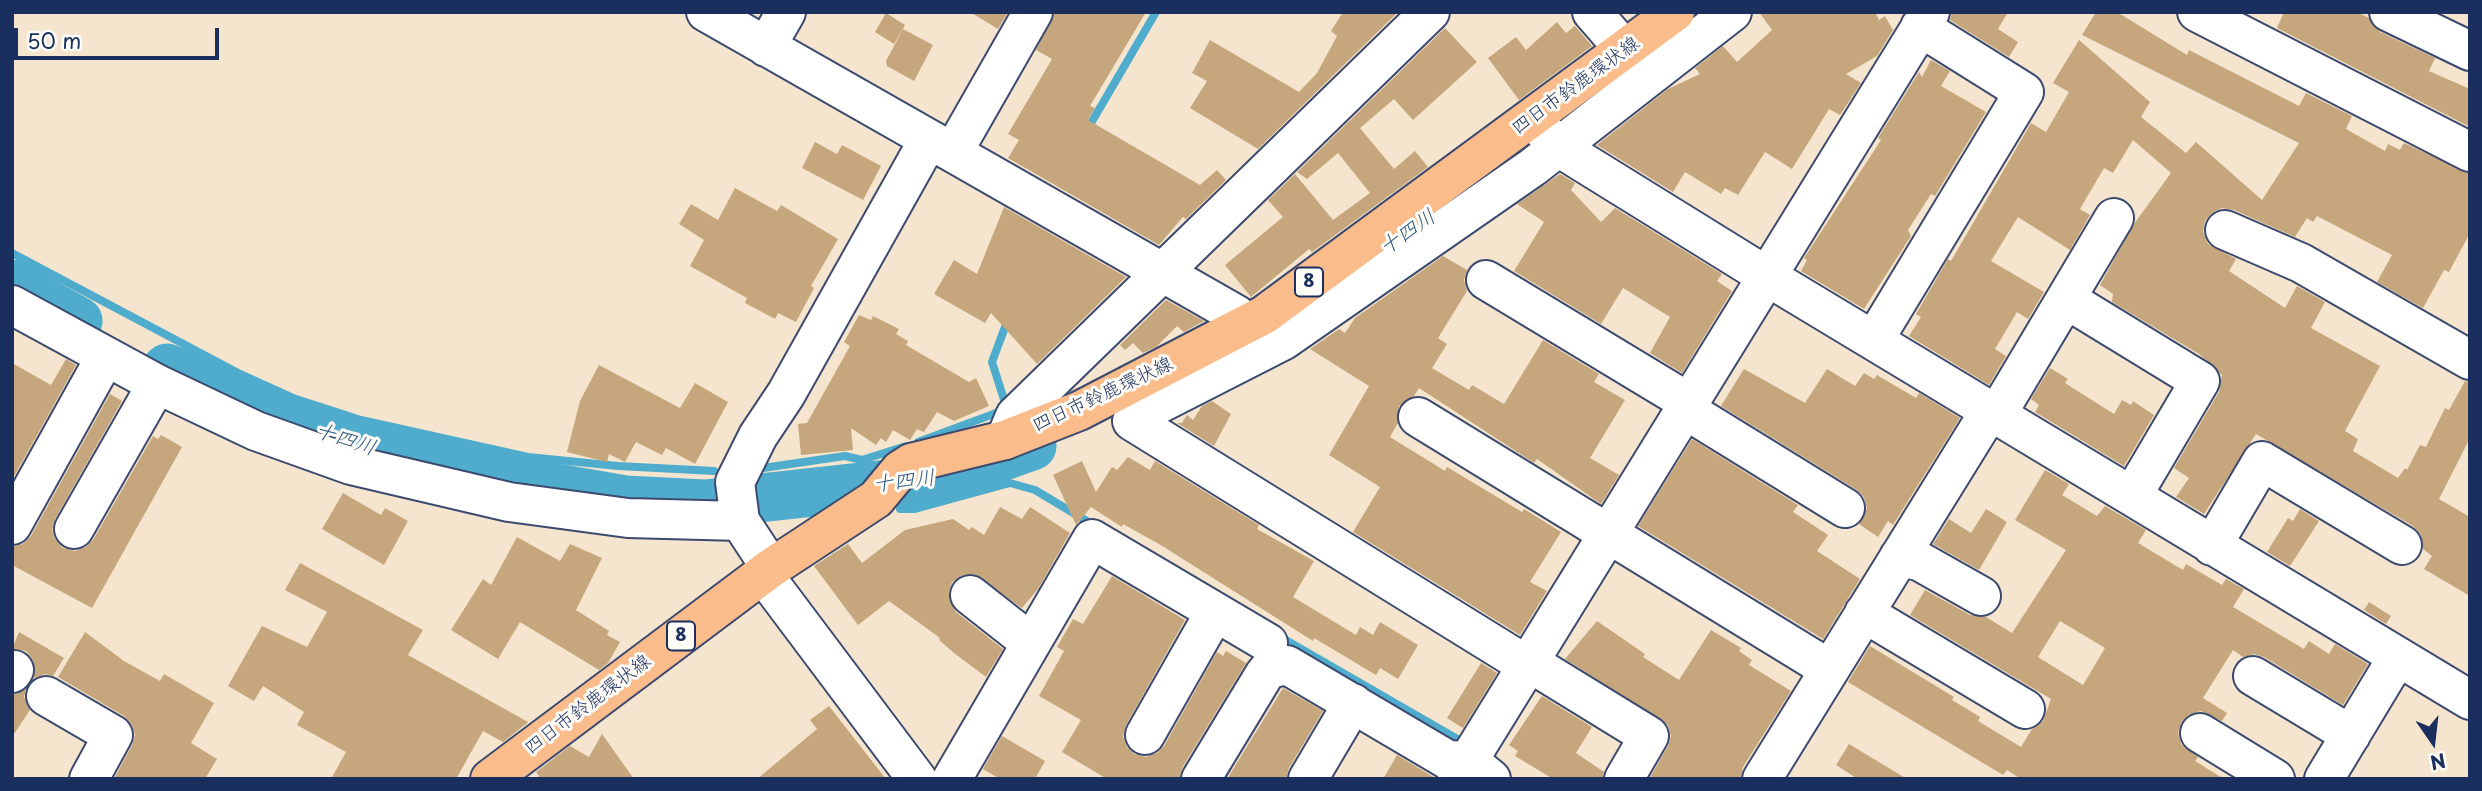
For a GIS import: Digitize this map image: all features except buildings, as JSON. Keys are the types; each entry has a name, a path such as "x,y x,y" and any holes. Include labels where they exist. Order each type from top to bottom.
{"main road":[{"name":"四日市鈴鹿環状線","path":"490,779 767,571 876,499 900,470 911,463 1005,440 1079,411 1264,315 1546,133 1625,51 1675,12"}],"street":[{"path":"706,12 1162,271 1237,315 1243,327"},
{"path":"766,47 786,12"},
{"path":"918,779 767,571 740,521 735,482 758,436 941,145 1033,12"},
{"path":"1005,440 1015,416 1430,12"},
{"path":"1592,12 1625,51"},
{"path":"1624,779 1649,736 1540,669 1528,666 1132,421 1139,414 1284,340 1546,133 1590,120 1732,12"},
{"path":"2197,12 2470,152"},
{"path":"2389,12 2470,51"},
{"path":"1201,779 1269,669 1287,666 1296,668 1448,760 1474,763 1528,666 1687,403 1759,286 1769,277 1925,20 2024,92 1874,340"},
{"path":"1546,133 1769,277 2470,700"},
{"path":"1762,779 1899,557 2066,299 2114,218"},
{"path":"2225,230 2301,263 2470,360"},
{"path":"1486,280 1687,403 1699,418 1845,508"},
{"path":"2066,299 2200,381 2132,496"},
{"path":"12,305 157,384 256,431 305,450 509,502 628,518 740,521"},
{"path":"12,525 106,356"},
{"path":"74,529 157,384"},
{"path":"1418,417 1829,669"},
{"path":"2212,546 2262,461 2402,545"},
{"path":"952,779 1092,539 1268,643"},
{"path":"1899,557 1919,561 1981,596"},
{"path":"970,595 1031,643"},
{"path":"1145,735 1215,612"},
{"path":"1864,613 2025,709"},
{"path":"2324,779 2397,658"},
{"path":"2253,676 2351,735"},
{"path":"46,696 113,735 89,779"},
{"path":"1308,779 1353,703"},
{"path":"2200,733 2275,779"}],"waterway":[{"path":"1087,130 1156,12"},
{"name":"十四川","path":"1428,219 1577,107"},
{"path":"12,253 240,374 293,398 361,420 528,457 618,466 714,471"},
{"name":"十四川","path":"12,284 78,321"},
{"path":"918,442 1007,409 992,362 1008,319"},
{"name":"十四川","path":"167,368 303,426 385,453 498,478 625,500 705,504 942,478 1032,446"},
{"path":"763,468 845,456 862,460 906,446"},
{"path":"900,509 915,509 1010,483 1035,490 1095,526"},
{"name":"十四川","path":"809,492 837,497"},
{"path":"1277,635 1466,744"}]}
